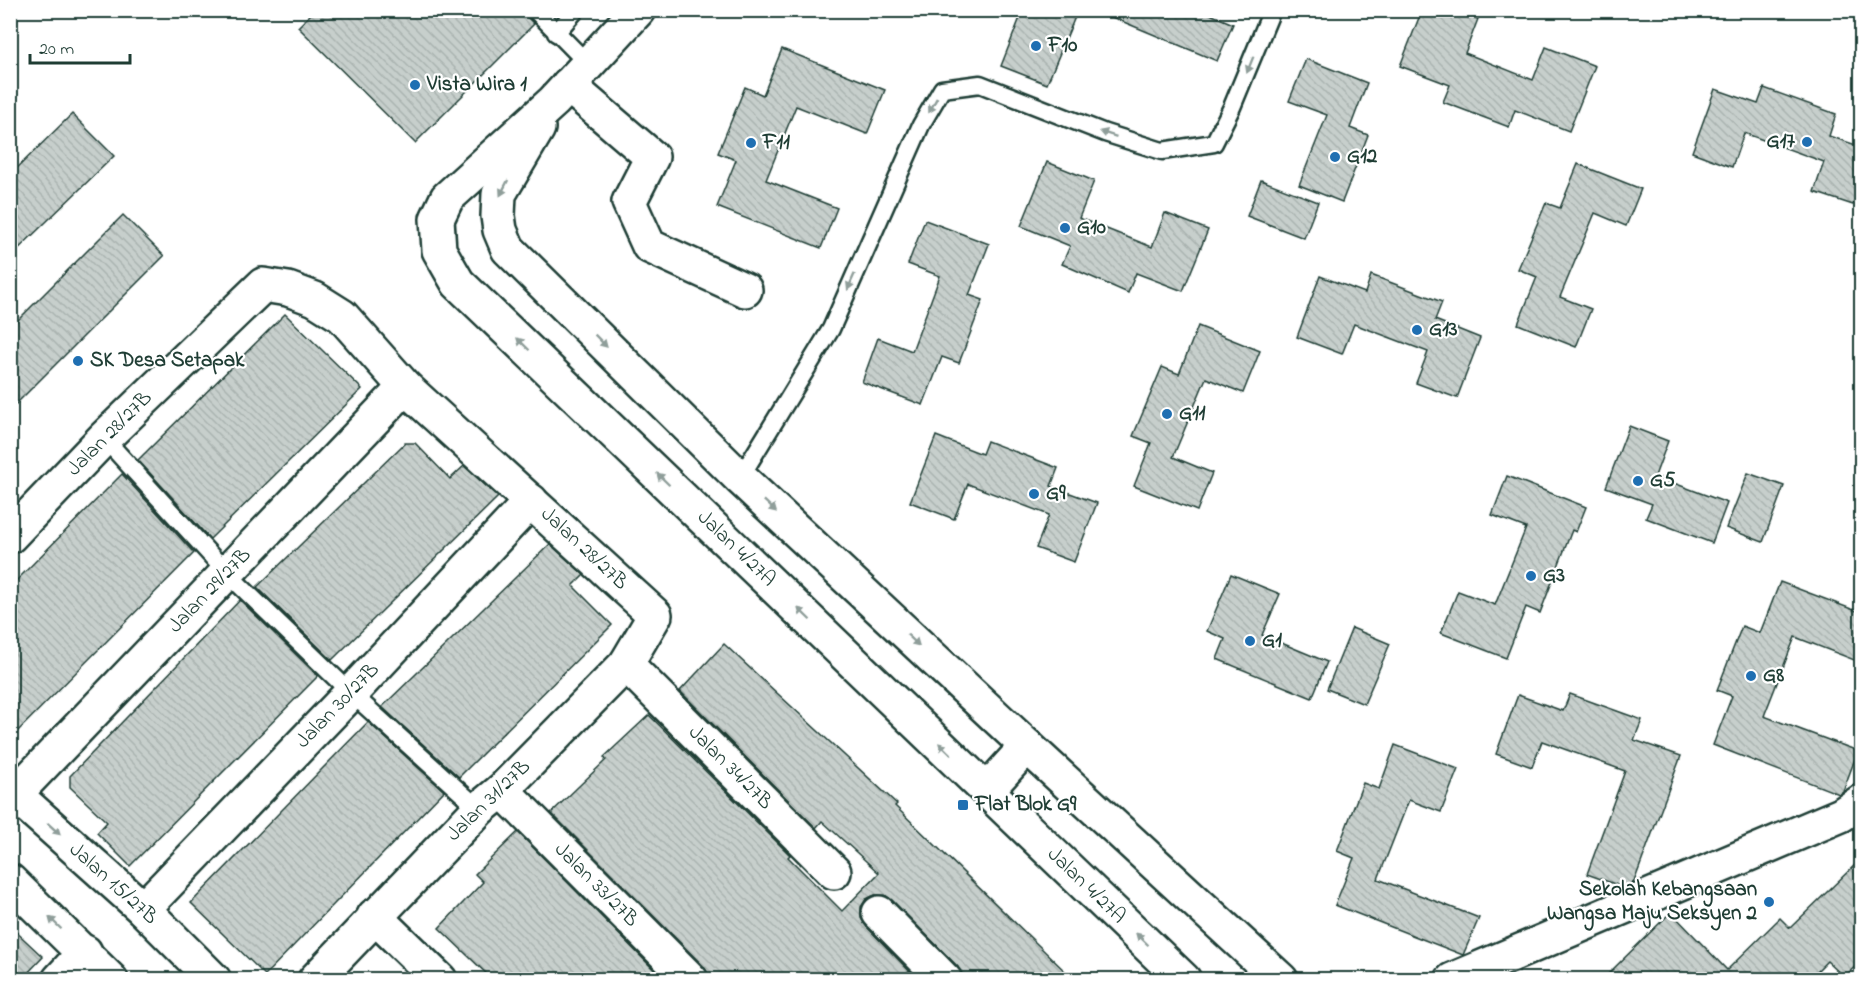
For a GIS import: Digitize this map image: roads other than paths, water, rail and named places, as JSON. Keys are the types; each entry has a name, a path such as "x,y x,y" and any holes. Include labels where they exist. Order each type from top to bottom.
{"street":[{"name":"Jalan 4/27A","path":"638,10 570,83 447,198 437,219 439,250 458,283 1184,980"},
{"name":"Jalan 4/27A","path":"570,83 499,194 500,230 508,249 740,478 1281,980"},
{"path":"570,83 652,158 629,202 649,246 745,290"},
{"name":"Jalan 28/27B","path":"10,536 104,438 263,285 288,289 315,299 342,316 405,387 655,615"},
{"name":"Jalan 29/27B","path":"13,792 405,387"},
{"name":"Jalan 30/27B","path":"142,909 351,693 531,501"},
{"name":"Jalan 31/27B","path":"315,980 374,916 626,664 655,615"},
{"name":"Jalan 34/27B","path":"626,664 834,872"},
{"path":"987,790 1027,746"},
{"name":"Jalan 15/27B","path":"13,792 142,909 214,980"},
{"name":"Jalan 33/27B","path":"490,800 692,980"},
{"path":"1452,980 1841,815 1862,801"},
{"path":"10,881 111,980"},
{"path":"879,913 945,980"},
{"path":"374,916 440,980"},
{"path":"59,980 85,952"}],"lane":[{"path":"535,10 556,33 570,83"},
{"path":"556,33 576,10"},
{"path":"740,478 831,328 921,125 942,89 980,84 1105,133 1162,151 1214,143 1232,107 1272,10"},
{"path":"104,438 227,573 351,693 490,800"}],"place":[{"name":"F10","path":"1036,46"},
{"name":"Vista Wira 1","path":"415,85"},
{"name":"G17","path":"1807,142"},
{"name":"F11","path":"751,143"},
{"name":"G12","path":"1335,157"},
{"name":"G10","path":"1065,228"},
{"name":"G13","path":"1417,330"},
{"name":"SK Desa Setapak","path":"78,361"},
{"name":"G11","path":"1167,414"},
{"name":"G5","path":"1638,481"},
{"name":"G9","path":"1034,494"},
{"name":"G3","path":"1531,576"},
{"name":"G1","path":"1250,641"},
{"name":"G8","path":"1751,676"},
{"name":"Flat Blok G9","path":"963,805"},
{"name":"Sekolah Kebangsaan Wangsa Maju Seksyen 2","path":"1769,902"}]}
